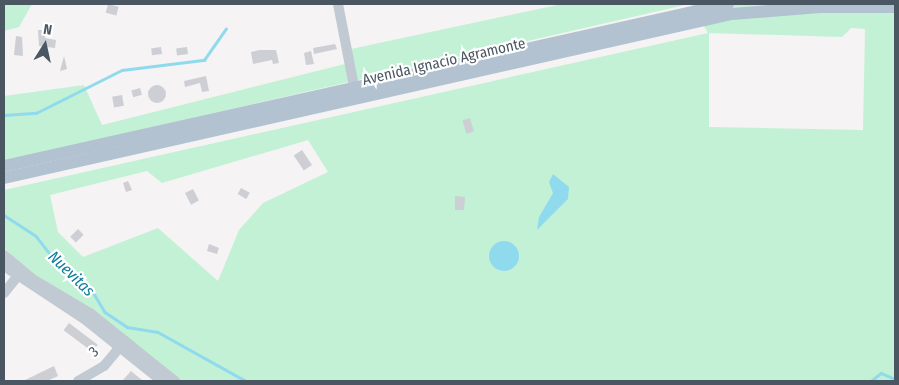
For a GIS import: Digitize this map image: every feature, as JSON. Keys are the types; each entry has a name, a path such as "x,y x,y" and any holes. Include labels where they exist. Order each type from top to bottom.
{"main road":[{"name":"Avenida Ignacio Agramonte","path":"4,166 354,86 728,4"},
{"name":"Avenida Ignacio Agramonte","path":"4,178 732,14 820,6 895,7"}],"street":[{"path":"338,4 354,86"},
{"path":"4,255 175,381"},
{"path":"4,266 17,277 123,343 162,381"},
{"path":"4,292 17,277"},
{"name":"3","path":"78,381 104,366 123,343"}],"green space":[{"path":"4,4 32,4 19,27 4,31"},
{"path":"562,4 689,4 4,161 4,96 84,85 102,125 353,62 351,49"},
{"path":"691,4 895,4 895,381 181,381 98,314 30,272 4,248 4,190 708,33","holes":["851,28 865,29 863,130 709,127 709,33 842,37","308,140 328,172 263,203 239,230 218,281 158,228 83,257 58,232 50,195 147,171 162,183"]}],"water":[{"path":"553,174 569,187 568,199 537,230 539,217 553,193 549,182"},
{"path":"504,241 515,245 519,256 515,267 504,271 493,267 489,256 493,245"}],"building":[{"path":"108,4 119,7 116,16 106,13"},
{"path":"38,30 46,30 45,38 56,40 55,48 39,46"},
{"path":"16,36 22,37 23,56 14,55"},
{"path":"335,44 337,49 314,54 313,48"},
{"path":"161,47 162,54 152,55 151,48"},
{"path":"187,47 188,54 177,55 176,49"},
{"path":"276,50 279,63 273,64 272,60 253,64 251,52"},
{"path":"311,51 314,64 306,65 304,53"},
{"path":"64,56 67,69 60,71"},
{"path":"206,76 209,91 202,92 200,83 185,87 184,81"},
{"path":"157,85 163,88 166,94 163,100 157,103 151,100 148,94 151,88"},
{"path":"140,88 142,95 133,97 131,90"},
{"path":"122,95 124,106 114,108 112,97"},
{"path":"470,118 474,131 466,134 462,120"},
{"path":"302,150 312,165 304,171 294,156"},
{"path":"128,181 132,190 126,192 123,183"},
{"path":"241,188 250,193 246,199 238,194"},
{"path":"193,189 199,201 191,205 185,193"},
{"path":"455,196 465,197 464,210 455,210"},
{"path":"78,229 84,235 76,242 70,237"},
{"path":"209,244 219,248 217,254 207,251"},
{"path":"69,323 98,345 92,352 64,330"},
{"path":"54,366 58,376 47,381 23,381"},
{"path":"131,371 143,381 122,381"}],"waterway":[{"path":"4,115 36,113 122,70 204,60 226,29"},
{"name":"Nuevitas","path":"4,215 36,236 61,268 90,287 105,312 127,327 158,332 246,381"},
{"name":"Nuevitas","path":"872,380 881,373 895,379"}]}
